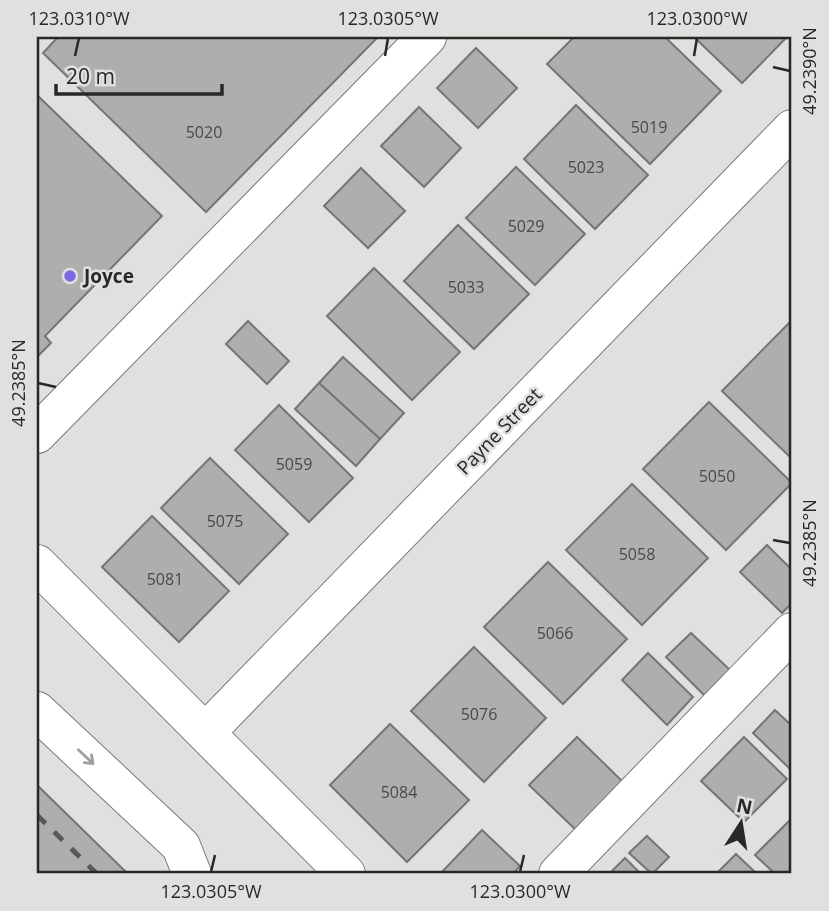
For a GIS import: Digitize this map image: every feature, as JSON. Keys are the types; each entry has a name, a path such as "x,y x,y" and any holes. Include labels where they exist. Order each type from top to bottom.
{"street":[{"path":"37,434 426,37"},
{"name":"Payne Street","path":"206,732 792,129"},
{"path":"37,564 346,874"},
{"path":"558,874 792,632"},
{"path":"37,710 181,846 192,874"}],"building":[{"path":"58,37 376,39 206,212 43,53"},
{"path":"574,37 665,37 721,91 650,164 547,64"},
{"path":"694,37 787,37 742,83"},
{"path":"476,48 517,88 478,128 437,88"},
{"name":"Joyce","path":"37,95 162,216 45,336 51,343 37,357"},
{"path":"576,105 648,175 595,229 524,159"},
{"path":"419,107 461,148 424,187 381,146"},
{"path":"516,167 585,234 535,285 466,218"},
{"path":"361,168 405,211 368,248 324,206"},
{"path":"458,225 529,294 474,349 404,281"},
{"path":"374,268 460,352 412,400 327,316"},
{"path":"248,321 289,361 267,384 226,344"},
{"path":"790,322 792,324 792,459 722,391"},
{"path":"343,357 404,413 380,439 319,383"},
{"path":"319,383 380,439 356,466 295,409"},
{"path":"709,402 792,483 726,550 643,469"},
{"path":"279,405 353,478 309,522 235,450"},
{"path":"210,458 288,534 239,584 161,508"},
{"path":"632,484 708,558 642,625 566,550"},
{"path":"152,516 229,591 179,642 102,567"},
{"path":"767,545 792,570 792,603 782,613 740,572"},
{"path":"548,562 627,639 563,704 484,627"},
{"path":"691,633 730,670 705,696 666,657"},
{"path":"474,647 546,718 484,782 411,711"},
{"path":"648,653 693,697 667,725 622,680"},
{"path":"775,710 792,726 790,769 753,733"},
{"path":"390,724 469,800 407,862 330,785"},
{"path":"577,737 623,782 576,830 529,785"},
{"path":"744,737 787,779 744,822 701,781"},
{"path":"37,785 127,873 37,874"},
{"path":"792,818 792,874 775,874 755,855"},
{"path":"482,830 520,866 513,874 440,874"},
{"path":"647,836 669,857 652,874 629,853"},
{"path":"736,854 757,874 716,874"},
{"path":"625,858 641,874 609,874"}],"railway":[{"path":"37,815 97,874"}],"place":[{"name":"Joyce","path":"70,276"}]}
